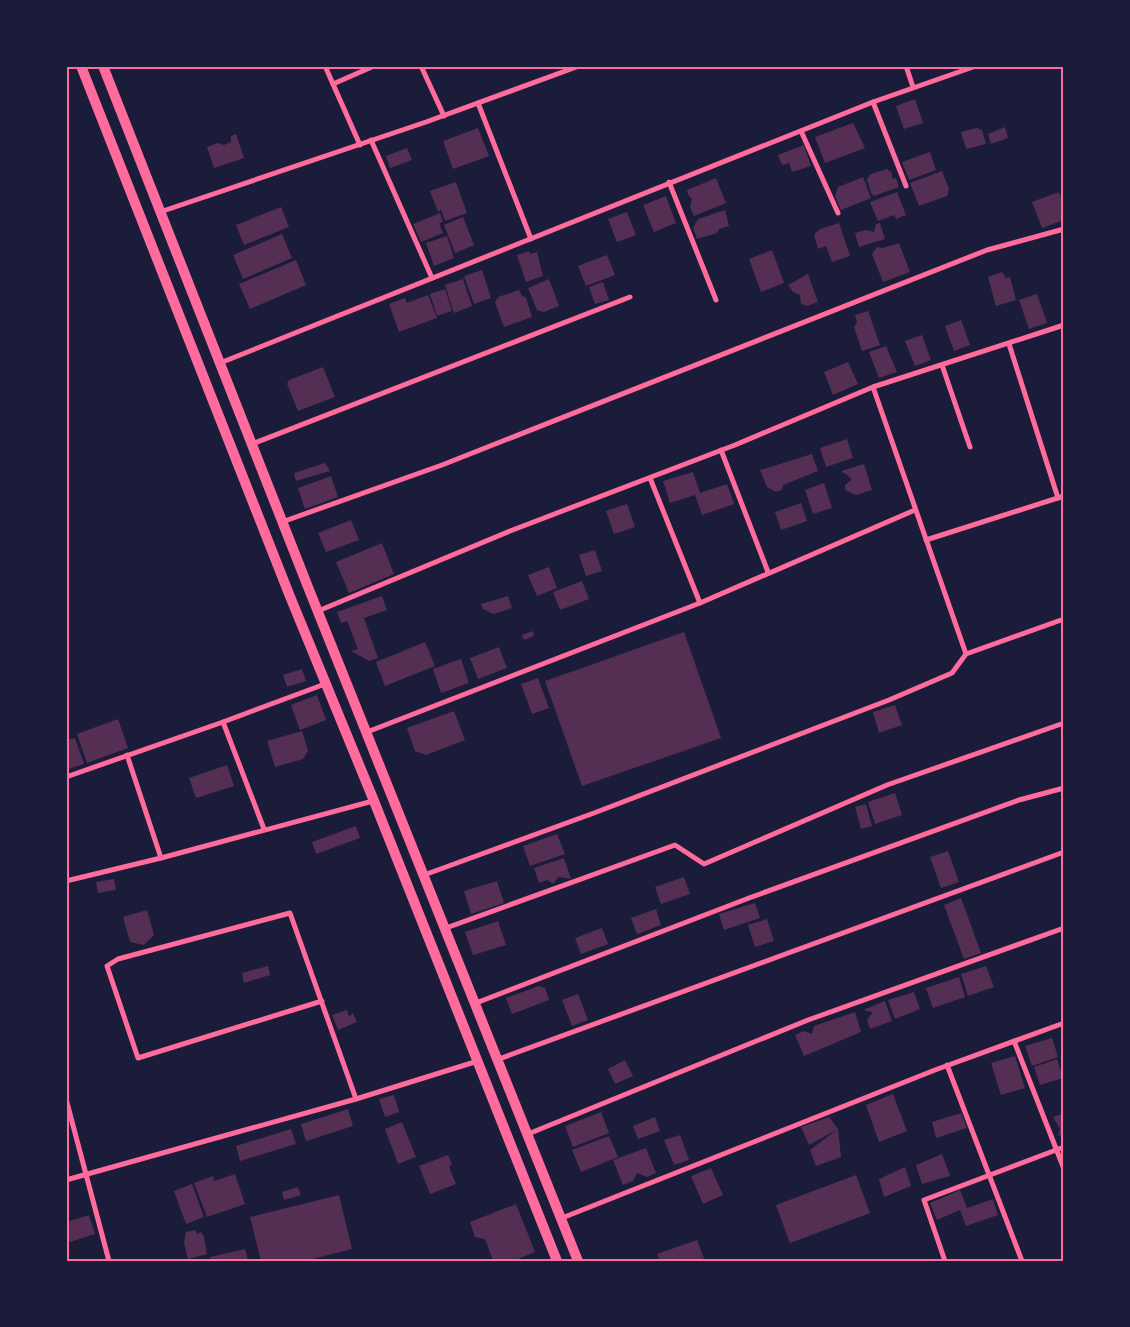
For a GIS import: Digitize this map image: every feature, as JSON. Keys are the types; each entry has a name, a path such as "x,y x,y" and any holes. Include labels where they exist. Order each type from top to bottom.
{"main road":[{"path":"81,66 557,1261"},
{"path":"103,66 317,611 499,1059 578,1261"}],"street":[{"path":"324,66 360,145"},
{"path":"333,84 374,66"},
{"path":"421,66 444,116"},
{"path":"160,212 444,116 579,66"},
{"path":"906,66 913,87"},
{"path":"220,364 669,182 873,102 976,66"},
{"path":"873,102 906,186"},
{"path":"478,103 530,239"},
{"path":"801,130 838,213"},
{"path":"371,140 432,278"},
{"path":"669,182 716,300"},
{"path":"282,522 442,465 987,250 1064,229"},
{"path":"252,444 630,297"},
{"path":"317,611 510,532 721,450 873,387 1064,325"},
{"path":"926,540 1061,497 1009,344"},
{"path":"942,365 970,447"},
{"path":"873,387 966,654"},
{"path":"721,450 768,572"},
{"path":"650,478 700,603"},
{"path":"367,732 700,603 915,510"},
{"path":"424,875 594,813 889,700 952,673 966,654 1064,619"},
{"path":"66,777 326,684"},
{"path":"223,722 264,829"},
{"path":"446,928 675,845 704,864 887,785 1064,723"},
{"path":"127,755 161,858"},
{"path":"476,1003 749,898 1019,800 1064,788"},
{"path":"66,881 161,858 374,800"},
{"path":"499,1059 1064,852"},
{"path":"322,1001 138,1058 107,966 118,959 290,913 322,1001 356,1099"},
{"path":"528,1134 808,1020 1064,928"},
{"path":"562,1218 947,1065 1064,1023"},
{"path":"1014,1041 1064,1169"},
{"path":"66,1180 356,1099 478,1061"},
{"path":"947,1065 1022,1261"},
{"path":"66,1100 108,1261"},
{"path":"945,1261 924,1200 988,1174 1064,1147"}],"building":[{"path":"915,99 923,123 904,129 896,106"},
{"path":"853,123 865,148 825,163 815,137"},
{"path":"1005,127 1008,138 991,144 988,134"},
{"path":"478,128 489,156 453,169 443,141"},
{"path":"977,128 982,130 986,144 966,149 961,132"},
{"path":"236,134 244,158 214,168 207,147 218,143 224,145 231,142 231,136"},
{"path":"804,145 811,166 792,172 789,163 782,165 778,155"},
{"path":"407,148 412,160 390,168 386,156"},
{"path":"930,152 936,170 909,180 902,162"},
{"path":"887,169 892,173 892,179 896,178 899,187 874,196 871,193 867,179 871,174"},
{"path":"942,171 949,189 947,196 919,206 910,183"},
{"path":"863,177 871,198 841,210 835,196 838,187"},
{"path":"716,178 726,203 694,216 690,207 692,199 688,195 687,190"},
{"path":"456,182 467,213 445,221 441,210 438,212 430,191"},
{"path":"897,192 906,215 896,219 894,215 878,221 870,202"},
{"path":"1059,192 1064,207 1064,220 1042,228 1032,202"},
{"path":"666,196 676,223 654,232 643,205"},
{"path":"281,207 289,227 244,245 236,225"},
{"path":"725,210 729,226 719,229 717,233 697,239 693,228 698,219"},
{"path":"627,212 636,235 617,242 608,219"},
{"path":"440,213 443,222 439,223 443,233 421,242 413,224"},
{"path":"463,217 474,245 455,253 444,225"},
{"path":"839,223 850,256 832,262 826,246 818,249 814,235 820,229"},
{"path":"880,223 885,239 859,247 855,233 866,230 874,232 876,224"},
{"path":"282,234 292,258 243,279 233,255"},
{"path":"447,236 454,258 434,266 426,243"},
{"path":"899,243 910,272 883,282 872,254 877,247 883,248"},
{"path":"772,250 784,283 761,292 749,259"},
{"path":"529,251 530,254 537,252 543,276 526,282 517,255"},
{"path":"607,255 615,275 586,286 578,266"},
{"path":"296,260 306,285 250,309 239,284"},
{"path":"482,270 491,298 474,304 464,276"},
{"path":"1002,272 1006,278 1010,277 1016,300 996,306 988,277"},
{"path":"808,274 818,302 807,306 801,304 800,295 793,292 788,285"},
{"path":"463,279 472,306 454,313 445,285"},
{"path":"549,279 559,306 544,312 537,310 528,288"},
{"path":"603,282 609,300 595,304 589,287"},
{"path":"445,289 452,311 437,316 430,294"},
{"path":"519,290 522,296 526,298 532,317 504,327 495,302 498,297"},
{"path":"1037,294 1047,323 1029,329 1019,300"},
{"path":"428,295 437,318 399,332 389,304 405,298 407,303"},
{"path":"868,311 880,345 862,351 854,327 857,322 855,315"},
{"path":"961,320 970,345 954,351 945,326"},
{"path":"922,335 931,360 915,366 905,341"},
{"path":"886,346 897,372 879,378 869,352"},
{"path":"848,362 858,384 833,395 824,372"},
{"path":"323,367 335,397 298,411 287,384 289,380"},
{"path":"847,439 853,458 826,467 820,448"},
{"path":"812,454 818,471 783,485 782,490 776,492 767,487 760,470"},
{"path":"325,463 330,471 296,481 294,473"},
{"path":"864,464 872,490 856,495 845,490 845,485 851,480 850,477 841,471"},
{"path":"693,472 700,493 727,484 734,504 702,515 695,495 670,503 663,481"},
{"path":"331,476 338,497 305,509 298,488"},
{"path":"824,483 832,508 813,514 805,490"},
{"path":"801,503 807,521 781,530 775,512"},
{"path":"627,504 635,527 614,534 606,511"},
{"path":"351,520 359,540 326,552 318,533"},
{"path":"382,543 394,574 349,593 336,562"},
{"path":"595,550 602,571 586,576 579,555"},
{"path":"549,567 557,588 537,596 528,575"},
{"path":"582,581 589,599 560,610 553,592"},
{"path":"382,596 387,610 364,618 378,658 369,661 351,651 358,649 347,621 341,623 337,612"},
{"path":"508,596 512,608 493,614 483,609 481,604"},
{"path":"533,631 534,636 524,640 522,635"},
{"path":"684,632 721,738 582,786 545,681"},
{"path":"425,642 435,666 385,686 376,662"},
{"path":"499,647 507,668 478,679 470,658"},
{"path":"461,659 469,683 441,693 433,669"},
{"path":"302,669 306,681 287,687 283,675"},
{"path":"538,678 549,708 532,714 521,684"},
{"path":"317,695 326,720 300,730 291,705"},
{"path":"895,705 902,725 879,733 873,712"},
{"path":"454,711 465,740 426,755 415,751 407,728"},
{"path":"118,719 128,748 87,763 77,734"},
{"path":"302,731 308,751 303,759 275,767 267,741"},
{"path":"75,738 84,764 66,770 66,740"},
{"path":"227,765 234,786 196,798 189,778"},
{"path":"895,793 902,815 875,824 868,802"},
{"path":"866,804 872,826 861,829 855,807"},
{"path":"356,826 360,838 316,854 312,842"},
{"path":"557,834 565,854 530,866 523,846"},
{"path":"948,851 959,882 941,888 930,857"},
{"path":"564,858 571,879 558,877 553,884 548,880 539,883 534,868"},
{"path":"684,877 690,894 661,904 655,887"},
{"path":"114,879 116,890 98,893 96,882"},
{"path":"497,881 504,903 471,914 464,891"},
{"path":"961,898 981,953 964,959 944,905"},
{"path":"755,903 760,918 724,930 719,914"},
{"path":"656,909 661,925 637,934 631,918"},
{"path":"147,910 154,935 144,945 130,942 123,917"},
{"path":"767,919 774,941 755,947 748,925"},
{"path":"498,921 506,945 473,955 465,932"},
{"path":"602,928 608,944 581,954 575,938"},
{"path":"268,966 270,975 244,983 242,973"},
{"path":"986,966 994,987 968,996 961,974"},
{"path":"959,977 965,997 933,1008 926,988"},
{"path":"539,986 545,988 549,1000 512,1014 506,998"},
{"path":"914,992 920,1009 895,1019 888,1000"},
{"path":"578,994 588,1020 572,1026 562,1000"},
{"path":"885,1001 892,1021 870,1029 867,1020 873,1012 863,1010"},
{"path":"347,1010 349,1017 353,1013 357,1022 338,1030 332,1015"},
{"path":"855,1012 861,1032 804,1056 795,1035 804,1031 812,1034 814,1026"},
{"path":"1052,1038 1058,1057 1032,1066 1025,1046"},
{"path":"1015,1056 1025,1088 1001,1095 991,1063"},
{"path":"1057,1059 1063,1078 1040,1085 1034,1067"},
{"path":"625,1060 633,1076 615,1084 608,1069"},
{"path":"893,1094 907,1131 879,1142 866,1105"},
{"path":"394,1095 399,1112 385,1117 379,1099"},
{"path":"348,1109 353,1126 306,1141 301,1124"},
{"path":"601,1112 609,1133 573,1147 565,1126"},
{"path":"961,1113 967,1128 936,1138 932,1122"},
{"path":"1064,1113 1064,1134 1058,1136 1060,1129 1053,1117"},
{"path":"655,1117 660,1131 638,1139 633,1126"},
{"path":"829,1117 838,1129 809,1145 801,1127"},
{"path":"402,1122 416,1157 398,1164 385,1129"},
{"path":"291,1129 296,1144 240,1161 236,1146"},
{"path":"838,1129 841,1157 816,1166 810,1150"},
{"path":"680,1135 689,1160 674,1165 664,1140"},
{"path":"609,1136 618,1157 581,1172 572,1150"},
{"path":"646,1148 656,1173 647,1177 637,1173 633,1181 623,1185 613,1160"},
{"path":"942,1154 950,1176 922,1184 916,1165"},
{"path":"448,1155 452,1164 449,1167 456,1184 430,1194 419,1166"},
{"path":"905,1167 911,1186 884,1197 879,1179"},
{"path":"711,1168 723,1195 703,1204 691,1176"},
{"path":"235,1174 245,1204 207,1217 194,1183 213,1176 214,1181"},
{"path":"856,1175 870,1213 790,1243 776,1205"},
{"path":"192,1184 204,1217 186,1224 174,1191"},
{"path":"298,1187 301,1195 284,1200 282,1192"},
{"path":"960,1190 967,1208 993,1199 998,1215 966,1226 960,1210 937,1220 930,1203"},
{"path":"339,1195 352,1249 304,1261 261,1261 250,1217"},
{"path":"516,1204 535,1252 513,1261 493,1261 485,1239 475,1237 470,1222"},
{"path":"89,1215 95,1234 67,1243 66,1222"},
{"path":"195,1230 197,1234 201,1232 204,1237 207,1254 188,1259 184,1243 186,1232"},
{"path":"697,1240 705,1261 660,1261 657,1254"},
{"path":"245,1249 248,1261 211,1261 210,1257"}]}
